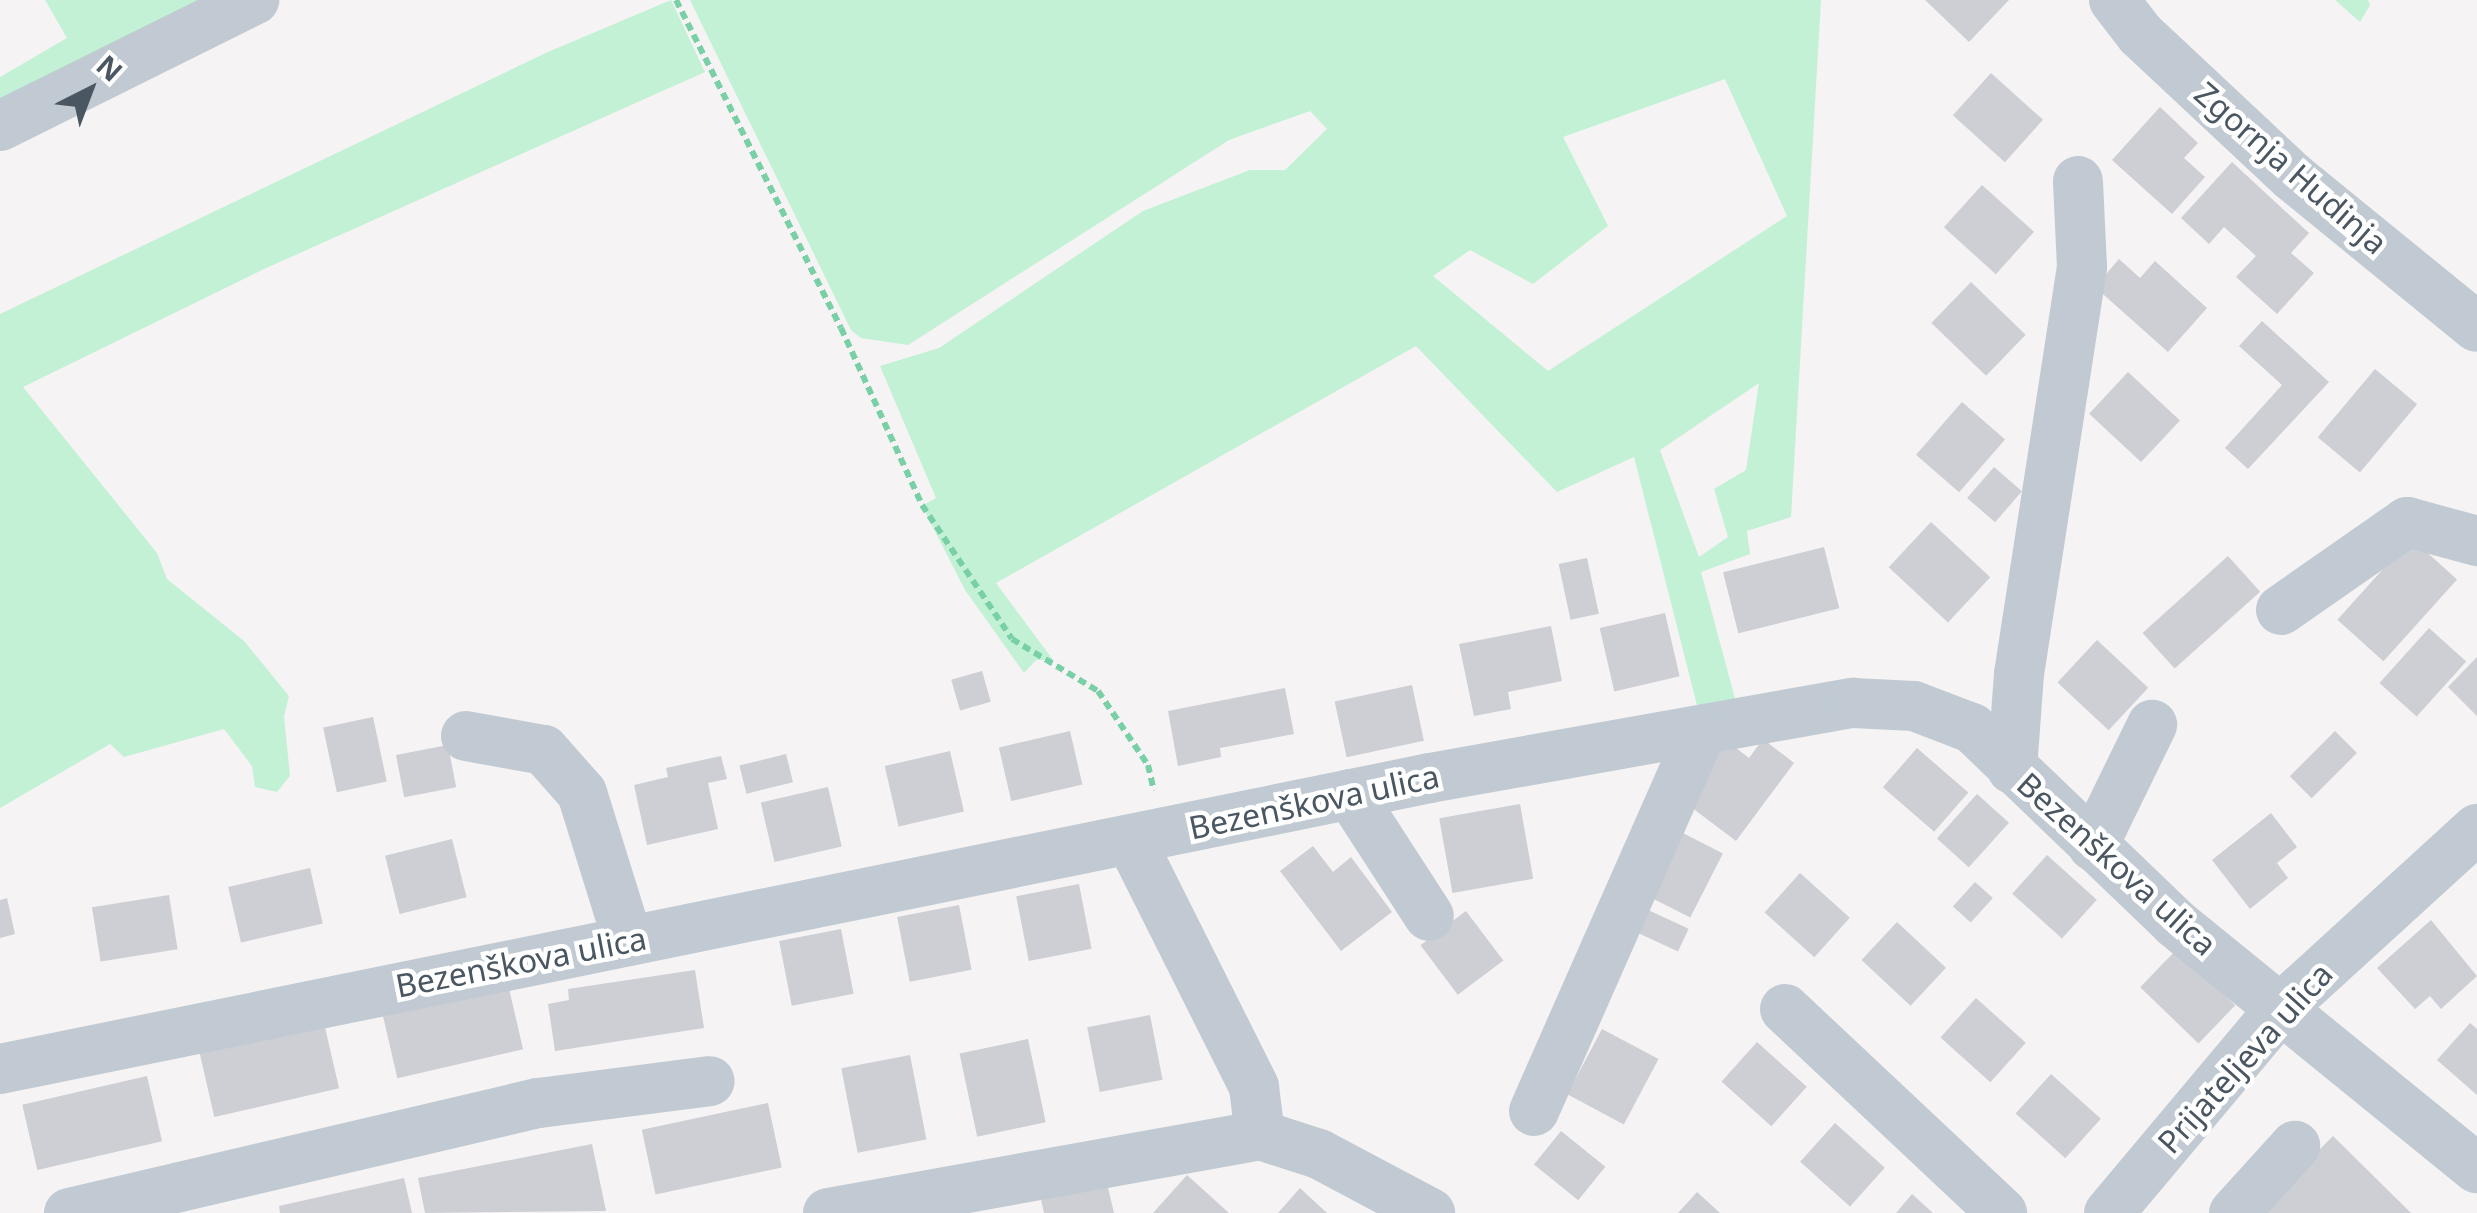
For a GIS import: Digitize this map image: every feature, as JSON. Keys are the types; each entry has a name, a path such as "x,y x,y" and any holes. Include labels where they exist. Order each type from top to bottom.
{"street":[{"path":"0,126 254,0"},
{"name":"Zgornja Hudinja","path":"2114,0 2140,34 2293,177 2477,327"},
{"path":"2012,769 2020,674 2082,267 2078,181"},
{"path":"2281,610 2407,522 2477,540"},
{"name":"Bezenškova ulica","path":"0,1069 1350,794 1700,734 1854,703 1914,706 1972,728 2174,923 2283,1006 2477,1167"},
{"path":"2094,846 2152,725"},
{"path":"1534,1111 1700,734"},
{"path":"466,736 544,750 582,793 628,941"},
{"path":"1350,794 1429,916"},
{"name":"Prijateljeva ulica","path":"2109,1213 2283,1006 2477,829"},
{"path":"1148,837 1254,1087 1260,1135"},
{"path":"1785,1008 2002,1213"},
{"path":"69,1213 539,1102 710,1081"},
{"path":"828,1213 1260,1135 1319,1154 1430,1213"},
{"path":"2234,1213 2295,1146"}],"path":[{"path":"676,0 842,328 922,505 1012,638 1098,691 1148,766 1148,837"}],"green space":[{"path":"45,0 199,0 0,113 0,77 67,38"},
{"path":"671,0 705,72 264,269 23,387 157,553 167,579 244,641 289,696 284,716 290,776 277,792 255,787 252,766 224,729 124,757 110,744 0,808 0,314 548,52"},
{"path":"690,0 1821,0 1791,517 1747,531 1750,554 1701,572 1737,706 1700,717 1634,457 1557,492 1416,346 996,583 1053,660 1036,660 1024,673 965,590 922,506 936,498 880,366 939,348 1143,211 1250,170 1285,170 1327,129 1310,111 1229,140 908,345 861,338 851,330","holes":["1725,79 1787,216 1548,371 1433,276 1470,250 1533,284 1608,226 1563,137","1759,383 1746,470 1714,489 1728,537 1699,557 1660,450"]},
{"path":"2335,0 2368,0 2370,5 2360,22"}],"building":[{"path":"1925,0 2009,0 1969,42"},
{"path":"1991,73 2043,120 2005,162 1953,115"},
{"path":"2160,107 2198,143 2184,158 2205,177 2172,214 2112,160"},
{"path":"2232,162 2309,233 2291,253 2314,273 2277,314 2236,277 2256,256 2224,227 2209,244 2181,218"},
{"path":"1982,185 2034,232 1996,274 1944,227"},
{"path":"2119,259 2140,278 2155,261 2207,308 2168,352 2095,287"},
{"path":"1971,282 2026,335 1986,376 1931,323"},
{"path":"2262,321 2329,382 2248,469 2225,448 2282,385 2239,346"},
{"path":"2375,369 2417,404 2360,473 2318,437"},
{"path":"2128,372 2180,420 2141,462 2089,414"},
{"path":"1962,402 2005,439 1959,492 1916,455"},
{"path":"1994,467 2022,491 1995,522 1967,498"},
{"path":"1931,522 1990,577 1948,623 1889,567"},
{"path":"2411,538 2457,579 2383,661 2337,620"},
{"path":"1824,547 1839,608 1738,633 1723,572"},
{"path":"2228,556 2260,592 2175,669 2143,633"},
{"path":"1587,558 1599,614 1570,620 1559,564"},
{"path":"1665,613 1680,676 1614,691 1600,628"},
{"path":"1551,626 1562,681 1508,692 1511,709 1474,716 1459,644"},
{"path":"2429,628 2466,661 2417,716 2379,683"},
{"path":"2097,640 2148,688 2109,730 2057,682"},
{"path":"2477,657 2477,716 2448,687"},
{"path":"982,671 991,702 960,711 951,680"},
{"path":"1412,685 1424,741 1347,757 1335,701"},
{"path":"1285,688 1294,734 1220,748 1221,757 1178,766 1168,711"},
{"path":"373,717 387,782 337,792 323,728"},
{"path":"1070,731 1082,785 1011,801 999,747"},
{"path":"2335,731 2357,753 2312,798 2290,776"},
{"path":"1763,739 1794,763 1736,841 1683,801 1727,741 1749,758"},
{"path":"448,745 456,787 404,797 396,755"},
{"path":"1917,748 1968,793 1934,832 1883,787"},
{"path":"950,751 964,811 899,826 885,766"},
{"path":"786,754 793,782 746,794 739,766"},
{"path":"721,756 727,779 708,783 718,829 647,845 634,785 668,777 666,768"},
{"path":"828,787 842,846 774,862 761,803"},
{"path":"1977,794 2009,823 1969,867 1937,839"},
{"path":"1520,804 1533,879 1452,893 1439,818"},
{"path":"2271,813 2297,847 2277,863 2288,878 2250,909 2212,860"},
{"path":"1673,828 1723,853 1690,918 1640,892"},
{"path":"452,839 467,897 400,914 385,856"},
{"path":"1313,846 1333,872 1351,857 1392,912 1341,951 1280,871"},
{"path":"2047,855 2097,900 2062,938 2012,894"},
{"path":"310,868 323,924 241,942 228,887"},
{"path":"1800,873 1850,918 1814,957 1765,912"},
{"path":"1975,882 1993,898 1971,923 1953,907"},
{"path":"1079,884 1092,949 1029,961 1016,896"},
{"path":"169,895 178,949 101,962 92,907"},
{"path":"7,898 15,934 0,938 0,900"},
{"path":"959,905 972,970 910,982 897,917"},
{"path":"1646,909 1689,929 1678,952 1635,932"},
{"path":"1466,911 1503,961 1458,995 1420,945"},
{"path":"2431,920 2477,976 2441,1009 2430,996 2415,1009 2377,968"},
{"path":"1897,922 1946,968 1911,1006 1862,960"},
{"path":"841,929 854,994 792,1006 779,941"},
{"path":"2177,949 2235,1005 2198,1043 2140,987"},
{"path":"695,970 704,1028 555,1051 548,1004 569,1000 568,989"},
{"path":"508,984 523,1049 397,1078 382,1013"},
{"path":"1976,998 2026,1043 1990,1082 1941,1037"},
{"path":"1150,1015 1163,1080 1100,1092 1087,1027"},
{"path":"324,1023 339,1088 214,1117 199,1052"},
{"path":"2470,1023 2477,1029 2477,1095 2437,1060"},
{"path":"1602,1029 1659,1059 1624,1124 1567,1094"},
{"path":"1028,1039 1046,1122 977,1137 960,1054"},
{"path":"1757,1042 1807,1087 1771,1126 1722,1081"},
{"path":"910,1055 926,1139 858,1153 841,1068"},
{"path":"2051,1074 2101,1119 2065,1158 2016,1113"},
{"path":"147,1076 162,1141 37,1170 22,1105"},
{"path":"768,1103 782,1168 656,1194 642,1130"},
{"path":"1835,1123 1885,1168 1850,1206 1800,1162"},
{"path":"1561,1131 1605,1167 1578,1200 1534,1164"},
{"path":"2333,1136 2411,1213 2256,1213"},
{"path":"592,1144 606,1211 425,1213 418,1178"},
{"path":"1105,1175 1114,1213 1044,1213 1039,1190"},
{"path":"1187,1175 1229,1213 1153,1213"},
{"path":"404,1178 412,1213 280,1213 279,1206"},
{"path":"1300,1188 1327,1213 1278,1213"},
{"path":"1697,1192 1720,1213 1678,1213"},
{"path":"1912,1194 1933,1213 1896,1213"}]}
